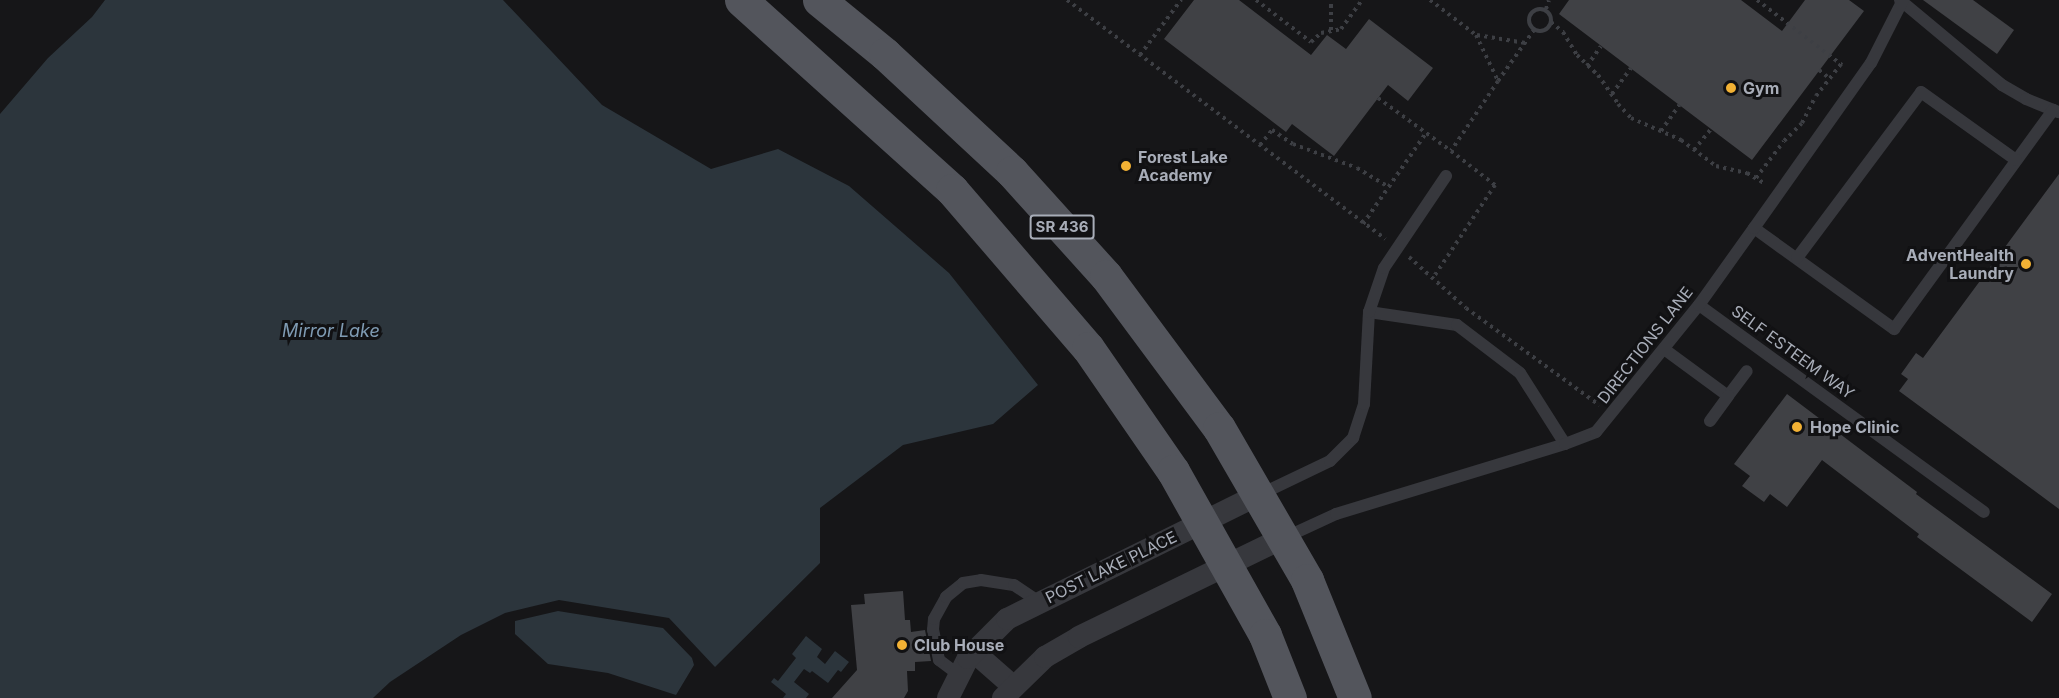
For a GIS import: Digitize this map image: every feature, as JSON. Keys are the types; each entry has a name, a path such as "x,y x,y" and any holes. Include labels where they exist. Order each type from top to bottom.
{"main road":[{"path":"741,0 952,190 1088,348 1173,471 1265,635 1290,698"},
{"name":"SR 436","path":"819,0 885,54 1012,172 1106,276 1219,428 1307,580 1355,698"}],"street":[{"name":"POST LAKE PLACE","path":"948,698 974,652 1007,619 1258,495"},
{"path":"974,652 1009,692 1045,657 1283,538"}],"lane":[{"path":"1754,228 1894,329 2016,160 2056,111 2002,85 1902,0"},
{"name":"DIRECTIONS LANE","path":"1283,538 1336,514 1565,444 1596,432 1699,304 1871,63 1902,0"},
{"path":"1797,258 1921,92 2016,160"},
{"path":"1258,495 1330,461 1353,438 1364,404 1369,312 1384,268 1446,176"},
{"name":"SELF ESTEEM WAY","path":"1699,304 1984,512"},
{"path":"1369,312 1457,325 1520,373 1565,444"},
{"path":"1664,349 1728,396"},
{"path":"1710,421 1747,370"},
{"path":"959,675 939,660 933,630 934,619 946,597 963,583 981,580 1014,585 1039,602"}],"path":[{"path":"1067,0 1386,239"},
{"path":"1140,55 1181,0"},
{"path":"1256,0 1311,42 1321,33 1341,29 1362,0"},
{"path":"1331,0 1331,30"},
{"path":"1430,0 1476,35 1498,81"},
{"path":"1757,0 1860,78"},
{"path":"1546,9 1548,1"},
{"path":"1538,8 1546,9 1551,15 1551,22 1545,30 1534,30 1529,24 1531,12 1538,8"},
{"path":"1551,22 1563,32 1587,66 1598,75 1631,118 1661,130 1716,166 1736,170 1756,178 1778,194"},
{"path":"1451,151 1534,30"},
{"path":"1476,35 1525,43"},
{"path":"1587,66 1601,46"},
{"path":"1756,178 1784,141 1802,123 1816,96 1841,64"},
{"path":"1611,94 1631,68"},
{"path":"1819,70 1830,78"},
{"path":"1378,98 1495,185 1433,278"},
{"path":"1661,130 1680,105"},
{"path":"1694,150 1711,129"},
{"path":"1260,145 1272,130 1293,144 1357,168 1389,187"},
{"path":"1363,224 1426,133"},
{"path":"1407,255 1466,308 1602,408"}],"water":[{"name":"Mirror Lake","path":"105,0 503,0 602,105 711,169 778,149 849,186 949,273 1038,385 993,424 903,445 820,508 820,563 715,667 669,618 559,600 505,613 461,635 390,682 373,698 0,698 0,114 48,58 92,17"},
{"path":"558,611 663,628 692,658 694,665 676,695 608,673 548,664 515,634 515,621"},
{"path":"806,636 822,649 817,657 825,664 835,651 849,662 841,672 838,670 828,683 812,671 810,673 804,669 794,682 809,694 806,698 783,698 786,694 771,682 774,678 778,681 796,658 792,654"}],"building":[{"path":"1194,0 1239,0 1311,55 1327,35 1346,49 1369,19 1433,68 1408,101 1388,85 1334,156 1292,124 1286,132 1164,39"},
{"name":"Gym","path":"1569,0 1741,0 1782,31 1805,0 1849,0 1864,11 1752,160 1559,14"},
{"path":"1923,0 1973,0 2014,30 1997,54"},
{"name":"AdventHealth Laundry","path":"2059,174 2059,509 1899,391 1908,379 1901,374 1916,353 1923,358"},
{"name":"Hope Clinic","path":"1787,394 1917,492 1916,494 2052,594 2032,622 1917,537 1919,534 1822,460 1787,507 1770,494 1764,502 1742,486 1750,476 1734,464"},
{"name":"Club House","path":"903,591 905,620 910,620 911,632 925,630 931,661 915,662 915,671 907,671 908,691 904,698 832,698 857,670 851,605 865,604 864,594"}],"place":[{"name":"Gym","path":"1731,88"},
{"name":"Forest Lake Academy","path":"1126,166"},
{"name":"AdventHealth Laundry","path":"2026,264"},
{"name":"Hope Clinic","path":"1797,427"},
{"name":"Club House","path":"902,645"}]}
